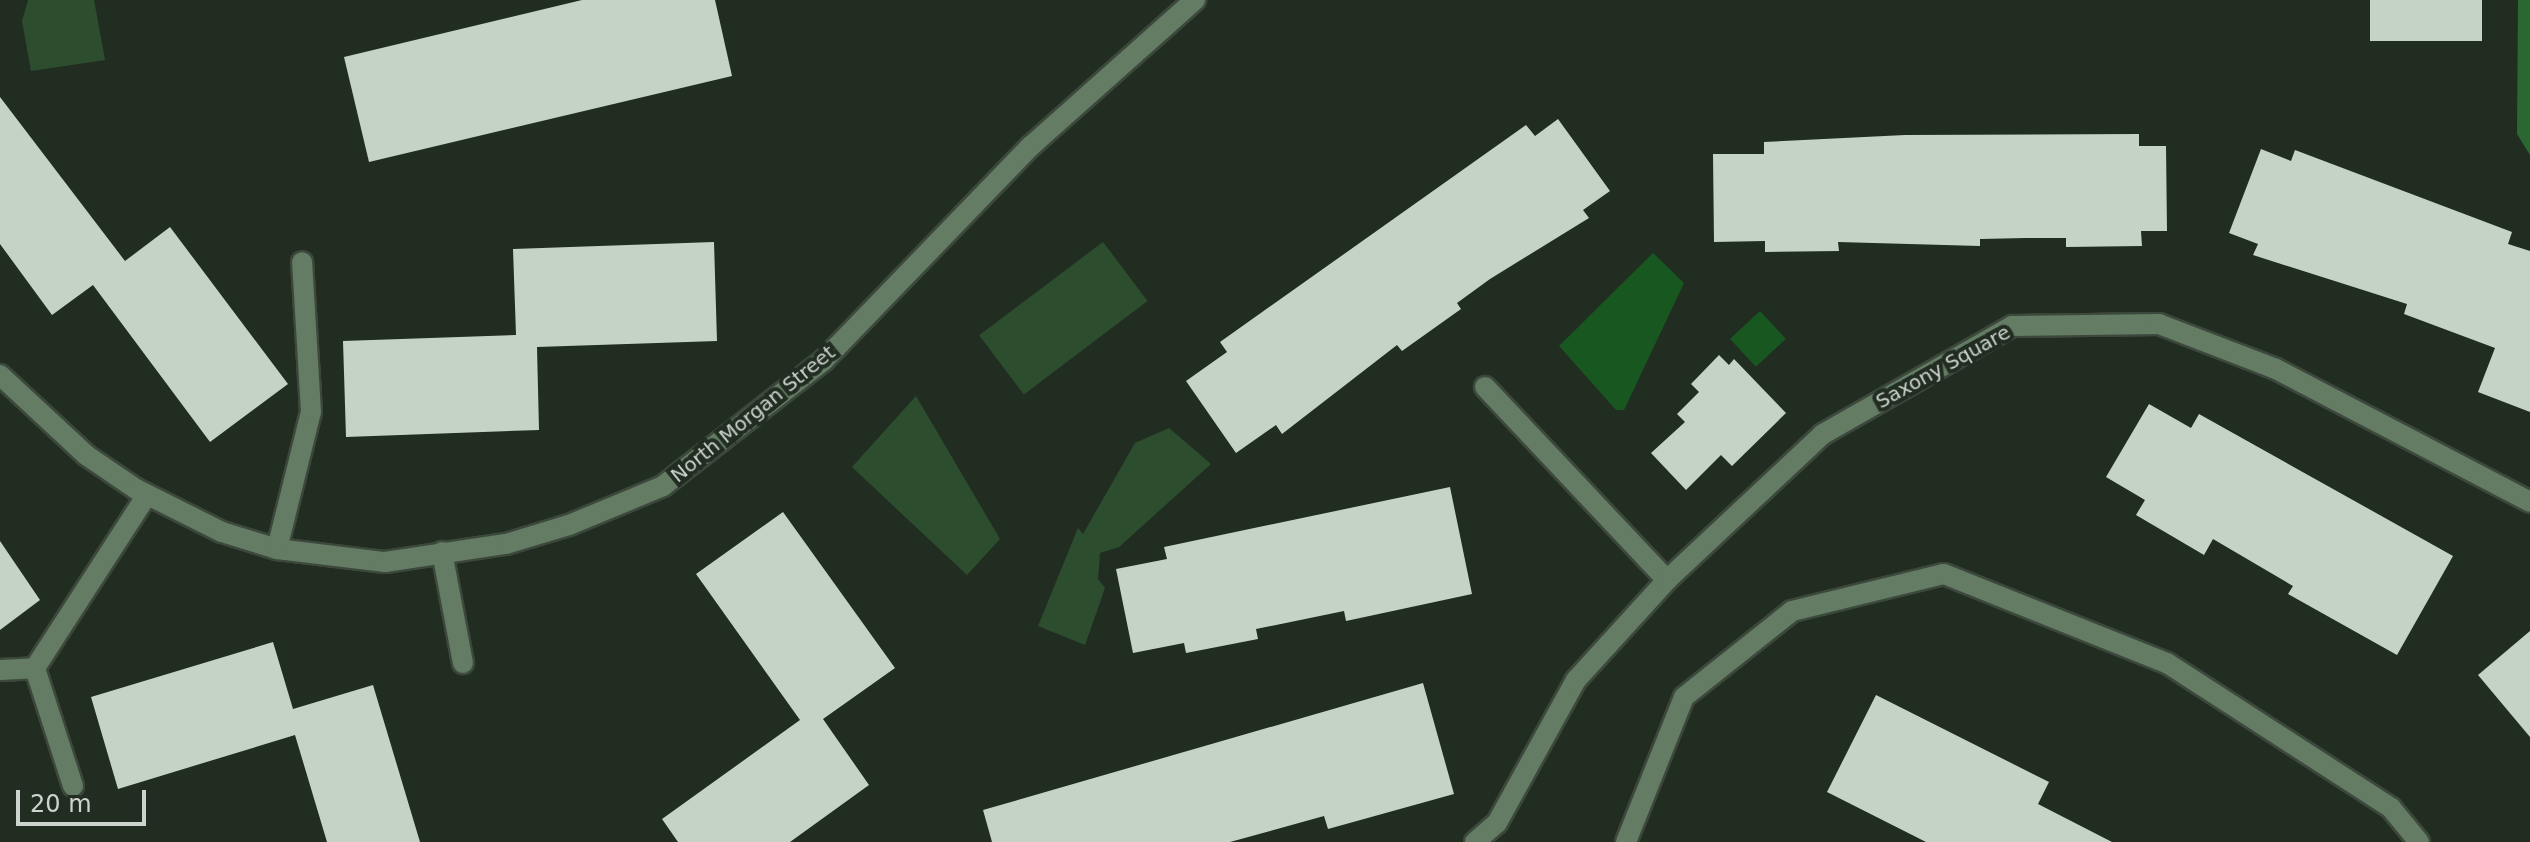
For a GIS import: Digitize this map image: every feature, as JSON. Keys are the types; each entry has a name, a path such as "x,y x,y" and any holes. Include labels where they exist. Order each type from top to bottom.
{"street":[{"name":"North Morgan Street","path":"0,375 86,455 147,495 222,532 277,549 385,562 506,544 612,510 707,455 824,360 1031,146 1195,0"},
{"path":"277,549 311,412 302,262"},
{"name":"Saxony Square","path":"1475,842 1497,823 1576,680 1667,580 1823,434 2012,326 2159,324 2276,369 2530,502"},
{"path":"1485,387 1667,580"},
{"path":"35,668 147,495"},
{"path":"442,552 463,663"},
{"path":"1626,842 1684,697 1792,611 1944,574 2167,663 2391,808 2419,842"},
{"path":"0,670 35,668"},
{"path":"35,668 73,786"}],"shaded area":[{"path":"28,0 94,0 105,60 31,71 22,21"},
{"path":"2518,0 2530,0 2530,155 2517,134"},
{"path":"1103,242 1148,301 1024,394 979,335"},
{"path":"1653,253 1684,283 1624,410 1616,410 1559,346"},
{"path":"1760,311 1786,339 1756,367 1730,339"},
{"path":"916,396 1000,539 967,575 852,467"},
{"path":"1169,428 1211,464 1119,547 1100,553 1098,579 1105,588 1085,645 1038,626 1078,528 1083,534 1135,443"}],"building":[{"path":"582,0 715,0 732,76 369,162 344,57"},
{"path":"2370,0 2482,0 2482,41 2370,41"},
{"path":"0,97 125,261 170,227 288,384 210,442 93,285 52,315 0,244"},
{"path":"1558,119 1610,191 1583,210 1589,218 1490,279 1457,303 1461,309 1402,351 1397,345 1282,434 1276,425 1236,453 1186,381 1227,352 1220,342 1526,125 1535,136"},
{"path":"2139,134 2139,146 2166,146 2167,231 2141,231 2142,246 2066,247 2066,238 2025,238 1980,239 1980,246 1838,242 1839,251 1765,252 1765,241 1714,242 1713,154 1764,154 1764,142 1905,135"},
{"path":"2261,149 2291,161 2295,150 2512,232 2508,244 2530,251 2530,412 2478,392 2495,348 2404,314 2407,304 2253,255 2258,244 2229,233"},
{"path":"714,242 717,341 537,347 539,430 346,437 343,341 516,335 513,249"},
{"path":"1719,355 1729,365 1734,359 1786,413 1732,466 1721,455 1686,490 1651,453 1685,422 1677,414 1699,392 1691,384"},
{"path":"2149,404 2191,428 2199,414 2453,556 2397,655 2288,594 2293,586 2213,539 2204,555 2136,515 2145,500 2106,477"},
{"path":"1450,487 1472,594 1346,621 1344,611 1256,629 1258,639 1186,653 1184,643 1133,653 1116,569 1167,559 1164,547"},
{"path":"783,512 895,668 823,719 869,785 790,842 678,842 662,819 800,720 696,574"},
{"path":"0,541 40,600 0,630"},
{"path":"2530,631 2530,737 2478,675"},
{"path":"273,642 293,709 373,685 420,842 327,842 295,735 118,789 91,697"},
{"path":"1423,683 1454,794 1328,829 1324,816 1230,842 992,842 983,810"},
{"path":"1876,695 2049,782 2038,804 2112,842 1926,842 1827,792"}]}
